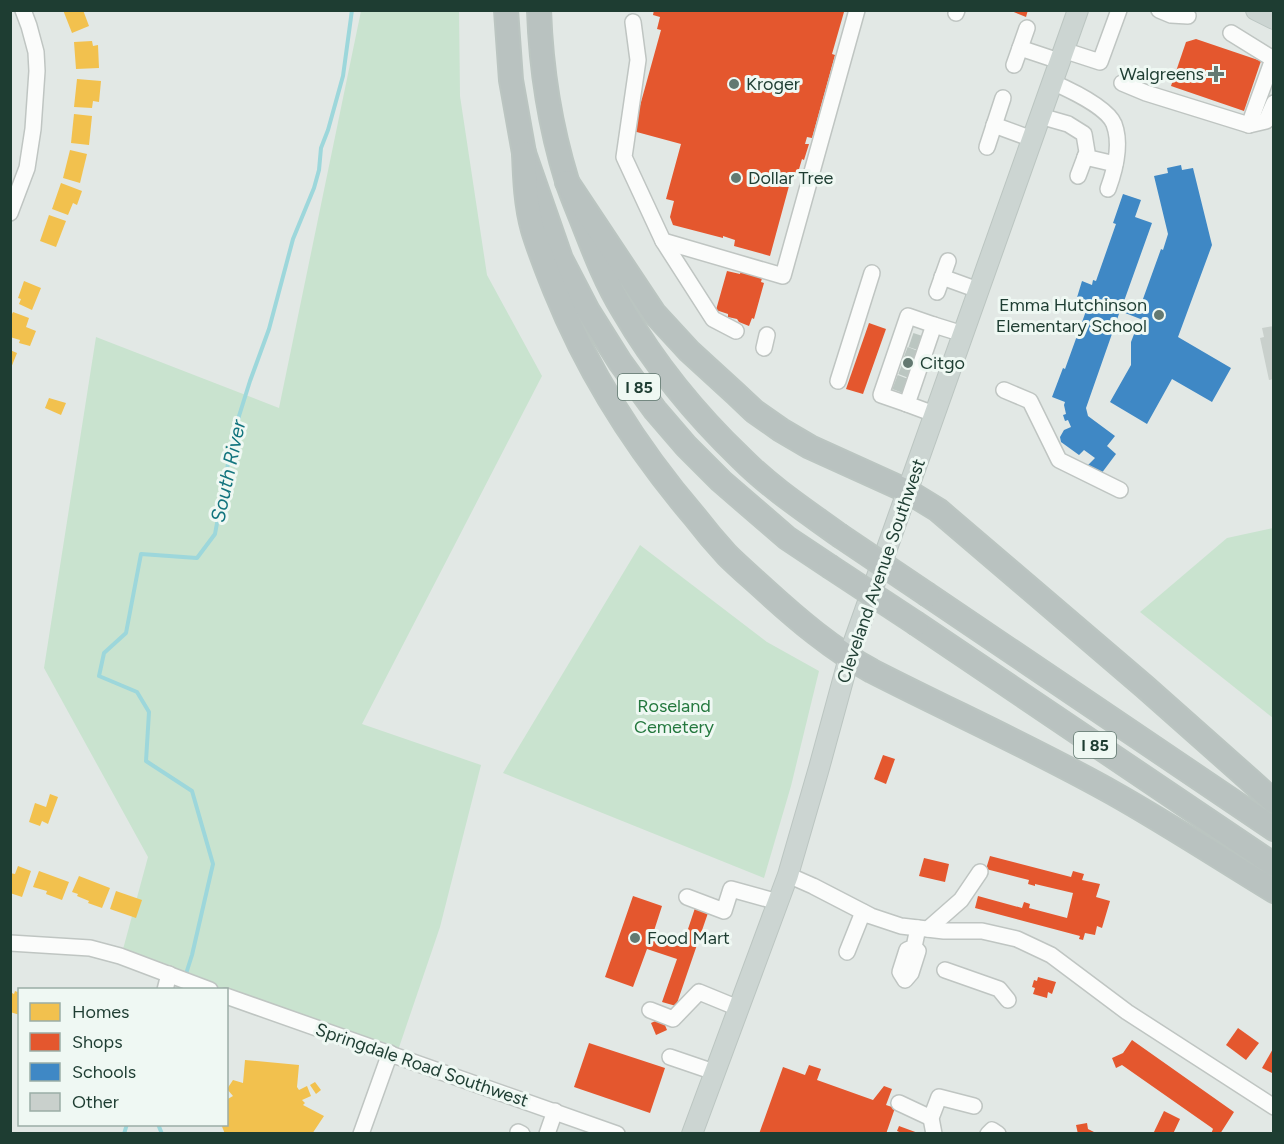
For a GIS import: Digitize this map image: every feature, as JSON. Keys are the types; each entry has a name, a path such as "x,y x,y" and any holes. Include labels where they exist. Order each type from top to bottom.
{"highway":[{"name":"I 85","path":"506,10 511,80 524,153 561,259 588,312 620,362 655,410 686,446 721,481 787,538 1274,866"},
{"name":"I 85","path":"539,10 549,107 567,182 601,269 622,310 668,378 691,406 742,460 839,535 1274,829"},
{"path":"524,153 526,197 533,229 568,322 591,370 645,454 727,555 794,617 849,658 1112,793 1172,827 1274,891"},
{"path":"567,182 654,313 689,351 754,411 810,447 907,491 938,510 1145,687 1274,802"}],"main road":[{"name":"Cleveland Avenue Southwest","path":"692,1134 788,875 849,658 1078,10"},
{"path":"1256,10 1274,19"}],"street":[{"path":"10,213 27,168 33,129 37,71 36,52 23,10"},
{"path":"663,241 782,279 857,10"},
{"path":"1014,65 1024,37 1061,56 1100,62 1119,10"},
{"path":"1167,12 1188,16"},
{"path":"633,22 638,60 624,157 663,241 713,319 736,331"},
{"path":"1231,33 1273,59 1249,124"},
{"path":"1052,82 1075,92 1103,111 1114,123 1118,146 1108,189"},
{"path":"1122,83 1146,93 1249,124 1266,121 1274,102"},
{"path":"987,147 1003,98"},
{"path":"1040,116 1068,124 1084,134 1087,152 1078,176"},
{"path":"994,125 1032,139"},
{"path":"1085,157 1115,164"},
{"path":"10,167 27,168"},
{"path":"937,292 948,261"},
{"path":"838,381 872,273"},
{"path":"942,277 978,290"},
{"path":"907,404 908,316 963,334"},
{"path":"934,325 908,363 881,395 934,414"},
{"path":"1004,390 1030,401 1059,460 1120,490"},
{"path":"914,946 923,928 961,900 980,872"},
{"path":"788,875 862,912 901,926 981,931 1017,939 1051,955 1127,1012 1274,1107"},
{"path":"687,897 724,911 731,889 778,902"},
{"path":"847,952 862,912"},
{"path":"10,943 90,948 120,956 205,988"},
{"path":"945,970 999,989 1008,1000"},
{"path":"166,988 169,974"},
{"path":"650,1010 673,1018 699,992 738,1008"},
{"name":"Springdale Road Southwest","path":"231,1003 390,1053 617,1134"},
{"path":"361,1134 390,1053"},
{"path":"670,1057 714,1072"},
{"path":"899,1103 932,1126 939,1096 974,1106"},
{"path":"548,1134 555,1112"},
{"path":"988,1134 992,1130 998,1134"}],"green space":[{"path":"361,11 459,11 460,96 487,275 542,376 362,724 481,765 440,927 393,1065 256,1011 228,991 228,988 190,988 119,964 148,857 44,668 96,337 279,408"},
{"path":"1274,528 1273,718 1140,612 1227,538"},
{"name":"Roseland Cemetery","path":"640,545 767,642 819,671 791,786 764,878 503,773"}],"building: Homes":[{"path":"63,10 83,10 89,26 72,33"},
{"path":"92,41 93,46 98,45 99,68 76,69 74,42"},
{"path":"77,79 101,81 99,102 93,101 92,108 74,107"},
{"path":"74,114 92,116 89,145 71,143"},
{"path":"70,150 87,154 80,183 63,178"},
{"path":"61,183 82,191 77,205 73,203 68,215 52,209"},
{"path":"49,215 66,221 56,247 40,241"},
{"path":"24,281 41,288 32,310 19,304 21,299 18,298"},
{"path":"13,312 29,318 26,327 36,331 30,346 10,337 10,318"},
{"path":"10,350 17,353 11,368 10,368"},
{"path":"49,398 66,403 61,415 45,408"},
{"path":"50,794 58,797 48,824 42,821 40,826 29,822 35,803 46,807"},
{"path":"18,866 31,871 22,897 10,893 10,873 15,874"},
{"path":"39,871 69,882 62,900 46,894 47,891 33,887"},
{"path":"79,876 110,888 102,908 88,903 89,901 72,892"},
{"path":"116,891 142,900 136,918 110,909"},
{"path":"15,991 18,992 18,1014 10,1012 10,992 14,994"},
{"path":"245,1060 299,1065 297,1087 299,1090 307,1086 311,1096 302,1100 305,1103 303,1105 324,1116 312,1134 225,1134 222,1126 228,1126 228,1099 233,1096 228,1088 233,1080 243,1083"},
{"path":"315,1082 321,1090 316,1094 310,1085"}],"building: Shops":[{"path":"654,10 842,10 844,12 832,54 835,55 812,138 807,137 805,144 809,144 797,176 792,175 770,256 734,246 735,240 723,236 723,238 673,225 670,217 674,201 666,199 681,144 633,131 661,30 657,29 660,17 653,15"},
{"path":"1009,10 1028,10 1026,17"},
{"name":"Walgreens","path":"1196,39 1261,61 1244,111 1171,86 1186,42"},
{"path":"741,270 762,278 761,282 764,283 754,319 752,318 749,326 716,310 727,271 740,274"},
{"path":"869,323 886,329 863,394 846,389"},
{"path":"883,755 895,759 886,784 874,779"},
{"path":"990,856 1071,877 1073,871 1084,874 1082,880 1100,884 1096,897 1110,901 1102,928 1097,926 1095,935 1085,933 1083,940 1079,939 1080,936 975,908 978,896 1022,908 1024,902 1030,904 1029,908 1067,918 1073,893 1035,884 1035,886 1028,884 1029,880 986,869"},
{"path":"924,858 949,864 945,882 919,876"},
{"path":"633,896 662,906 652,937 682,947 696,905 709,910 676,1006 662,1002 677,959 647,949 633,987 605,977"},
{"path":"1038,977 1056,982 1052,994 1048,992 1047,998 1033,994 1034,980 1037,981"},
{"path":"662,1018 667,1030 656,1035 651,1023"},
{"path":"1238,1028 1259,1043 1246,1060 1226,1045"},
{"path":"1132,1040 1234,1112 1220,1134 1211,1134 1212,1128 1122,1065 1116,1068 1112,1058 1123,1053"},
{"path":"589,1043 665,1068 650,1113 574,1087"},
{"path":"1274,1047 1274,1074 1262,1068"},
{"path":"809,1065 821,1069 817,1080 873,1100 884,1086 892,1089 886,1105 895,1108 886,1134 759,1134 783,1067 805,1075"},
{"path":"1164,1111 1180,1119 1173,1134 1153,1134"},
{"path":"1087,1123 1088,1129 1098,1134 1078,1134 1076,1125"},
{"path":"899,1126 918,1134 904,1134 897,1131"}],"building: Schools":[{"name":"Emma Hutchinson Elementary School","path":"1181,165 1182,170 1193,168 1212,245 1178,337 1231,368 1212,402 1172,379 1147,424 1110,402 1131,365 1131,342 1136,329 1143,320 1120,311 1086,408 1088,416 1115,436 1107,446 1116,454 1101,474 1088,465 1095,458 1084,450 1079,455 1061,442 1060,437 1064,430 1071,427 1063,415 1066,414 1065,402 1052,397 1086,311 1083,310 1084,307 1075,304 1082,281 1092,285 1093,280 1096,281 1116,224 1113,223 1123,194 1141,200 1135,217 1152,223 1123,304 1139,310 1168,234 1154,176 1168,173 1167,168"}],"building: Other":[{"path":"1274,326 1274,379 1269,380 1260,338 1264,337 1262,328"}],"waterway":[{"name":"South River","path":"185,977 213,864 192,791 146,761 149,712 137,692 99,676 104,653 126,633 141,554 197,558 215,534 239,416 269,329 293,239 319,170 321,148 343,76 352,10"},
{"path":"124,1134 126,1126"},
{"name":"South River","path":"159,1126 162,1134"}],"tunnel":[{"path":"911,340 923,344"},
{"path":"905,354 918,359"},
{"path":"901,367 914,372"},
{"path":"895,382 908,387"}],"place":[{"name":"Walgreens","path":"1216,74"},
{"name":"Kroger","path":"734,84"},
{"name":"Dollar Tree","path":"736,178"},
{"name":"Emma Hutchinson Elementary School","path":"1159,315"},
{"name":"Citgo","path":"908,363"},
{"name":"Food Mart","path":"635,938"}]}
